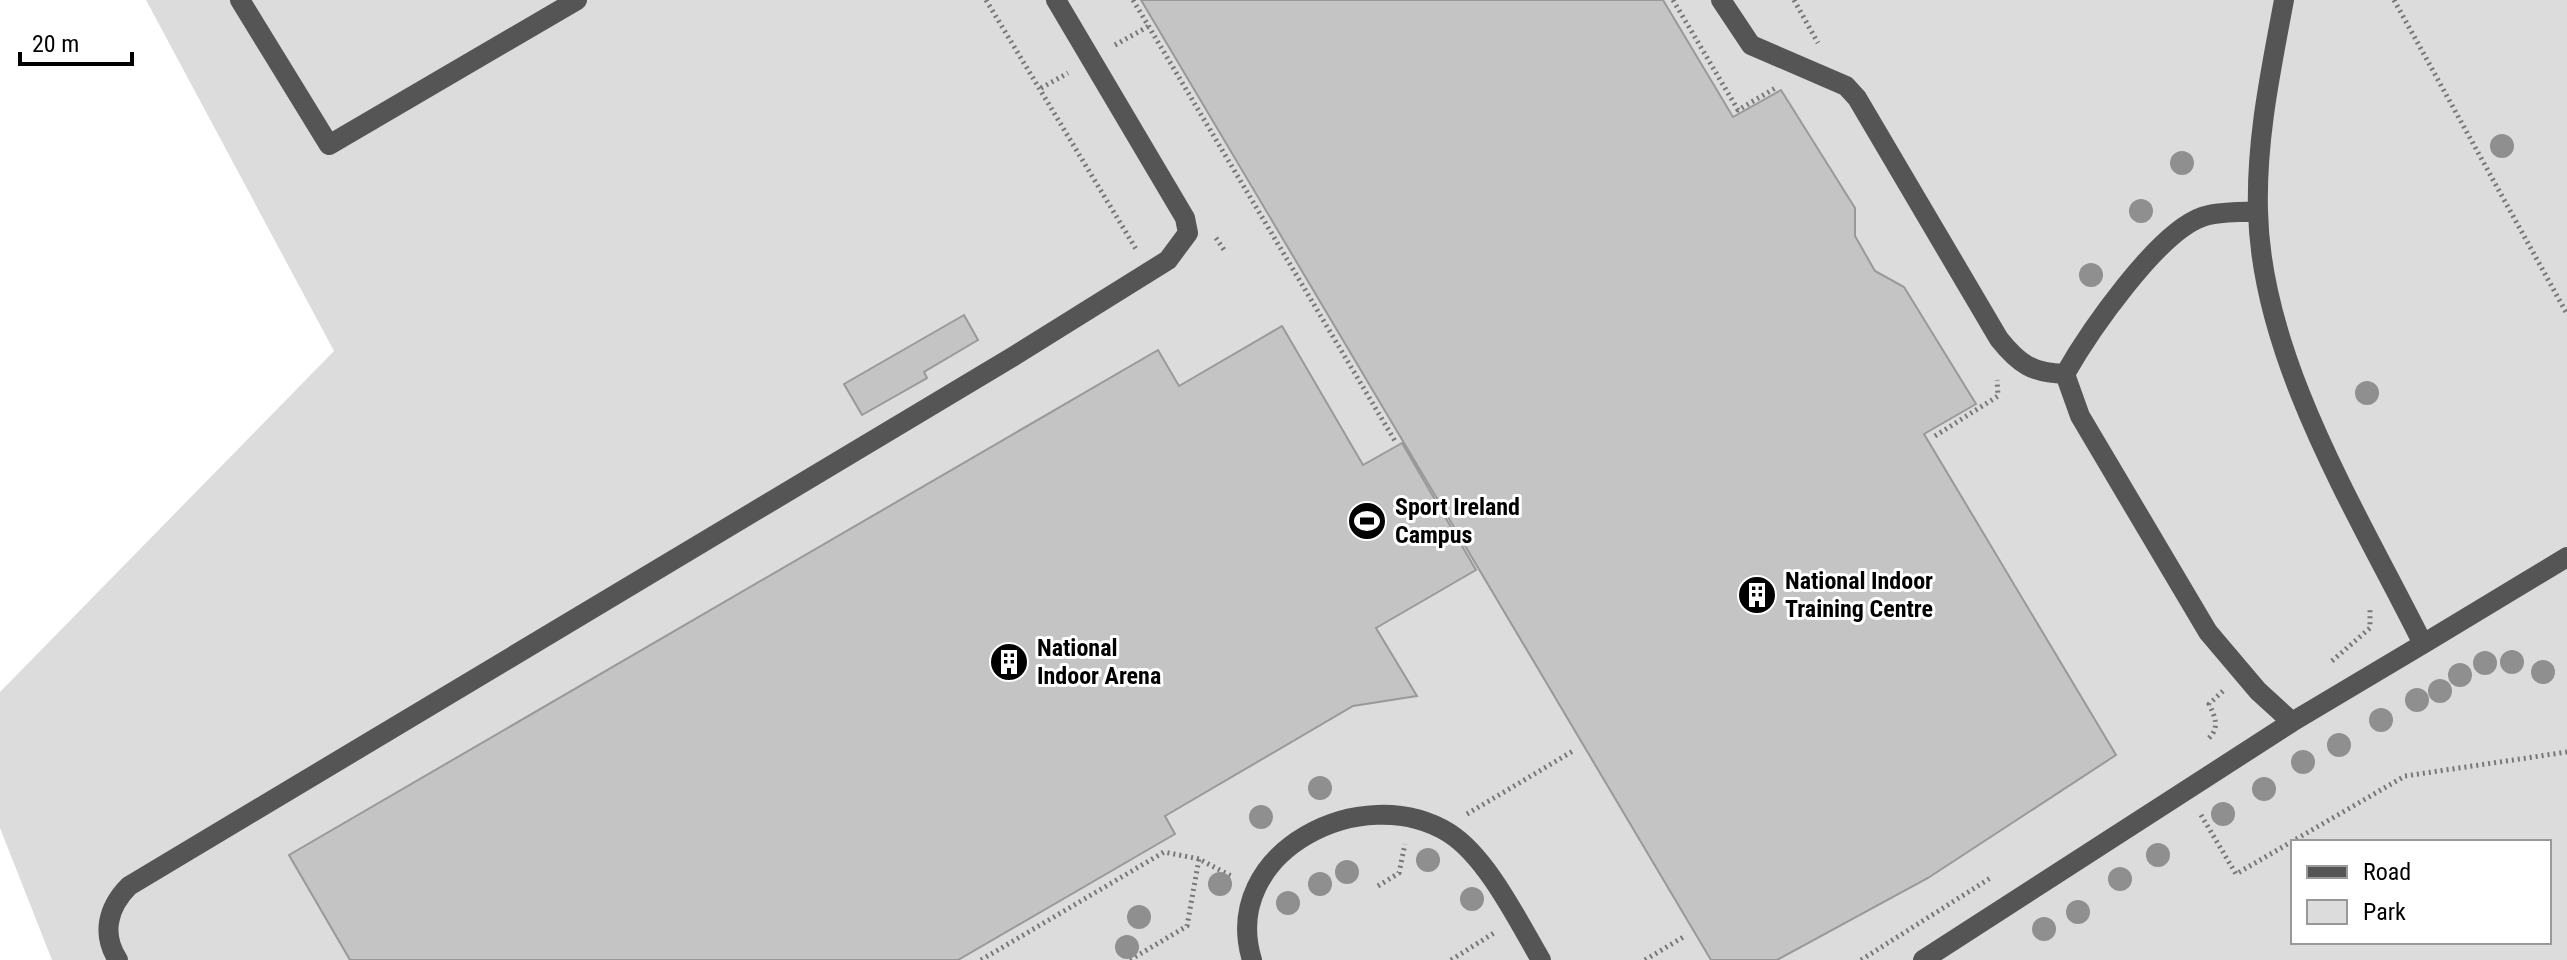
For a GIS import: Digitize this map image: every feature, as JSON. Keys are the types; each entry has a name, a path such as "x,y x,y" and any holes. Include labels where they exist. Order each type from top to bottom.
{"lane":[{"path":"240,0 329,145 577,0"},
{"path":"118,960 109,939 108,921 112,908 129,886 1001,364 1149,271 1180,247 1188,233 1185,218 1056,0"},
{"path":"1721,0 1751,45 1846,86 1857,98 1999,339 2018,362 2032,370 2065,374"},
{"path":"2284,0 2260,138 2258,211 2262,262 2272,315 2290,373 2423,644"},
{"path":"2258,211 2206,216 2180,229 2157,249 2080,348 2065,374 2080,416 2208,632 2242,673 2292,722"},
{"path":"1923,960 2292,722 2567,557"},
{"path":"1252,960 1246,941 1246,924 1256,890 1287,849 1328,824 1376,813 1411,817 1450,834 1482,867 1541,960"}],"path":[{"path":"986,0 1149,271"},
{"path":"1133,0 1395,441"},
{"path":"1673,0 1738,110 1780,85"},
{"path":"2394,0 2567,314"},
{"path":"1935,436 1998,396 1994,371"},
{"path":"2326,666 2370,628 2369,602"},
{"path":"2202,744 2215,732 2217,720 2209,704 2242,673"},
{"path":"1450,834 1464,816 1573,751"},
{"path":"2295,840 2405,776 2567,752"},
{"path":"2186,791 2236,874 2291,842"},
{"path":"1378,886 1399,873 1411,817"},
{"path":"981,960 1164,852 1199,859 1256,890"},
{"path":"1130,960 1187,926 1199,859"},
{"path":"1861,960 2005,869"},
{"path":"1451,960 1517,919"},
{"path":"1645,960 1685,936"}],"green space":[{"name":"Sport Ireland Campus","path":"146,0 2567,0 2567,960 52,960 0,828 0,692 334,351"}],"building":[{"name":"National Indoor Training Centre","path":"1141,0 1663,0 1733,117 1781,90 1855,208 1855,236 1875,271 1904,287 1976,404 1924,434 2116,755 1928,878 1777,960 1711,960"},
{"path":"964,315 978,340 924,372 927,378 862,415 844,384"},
{"name":"National Indoor Arena","path":"1282,326 1363,465 1402,443 1476,570 1376,628 1417,696 1353,706 1165,816 1175,834 958,960 350,960 289,855 1158,350 1179,386"}],"place":[{"name":"Sport Ireland Campus","path":"1367,521"},
{"name":"National Indoor Training Centre","path":"1757,595"},
{"name":"National Indoor Arena","path":"1009,662"}]}
